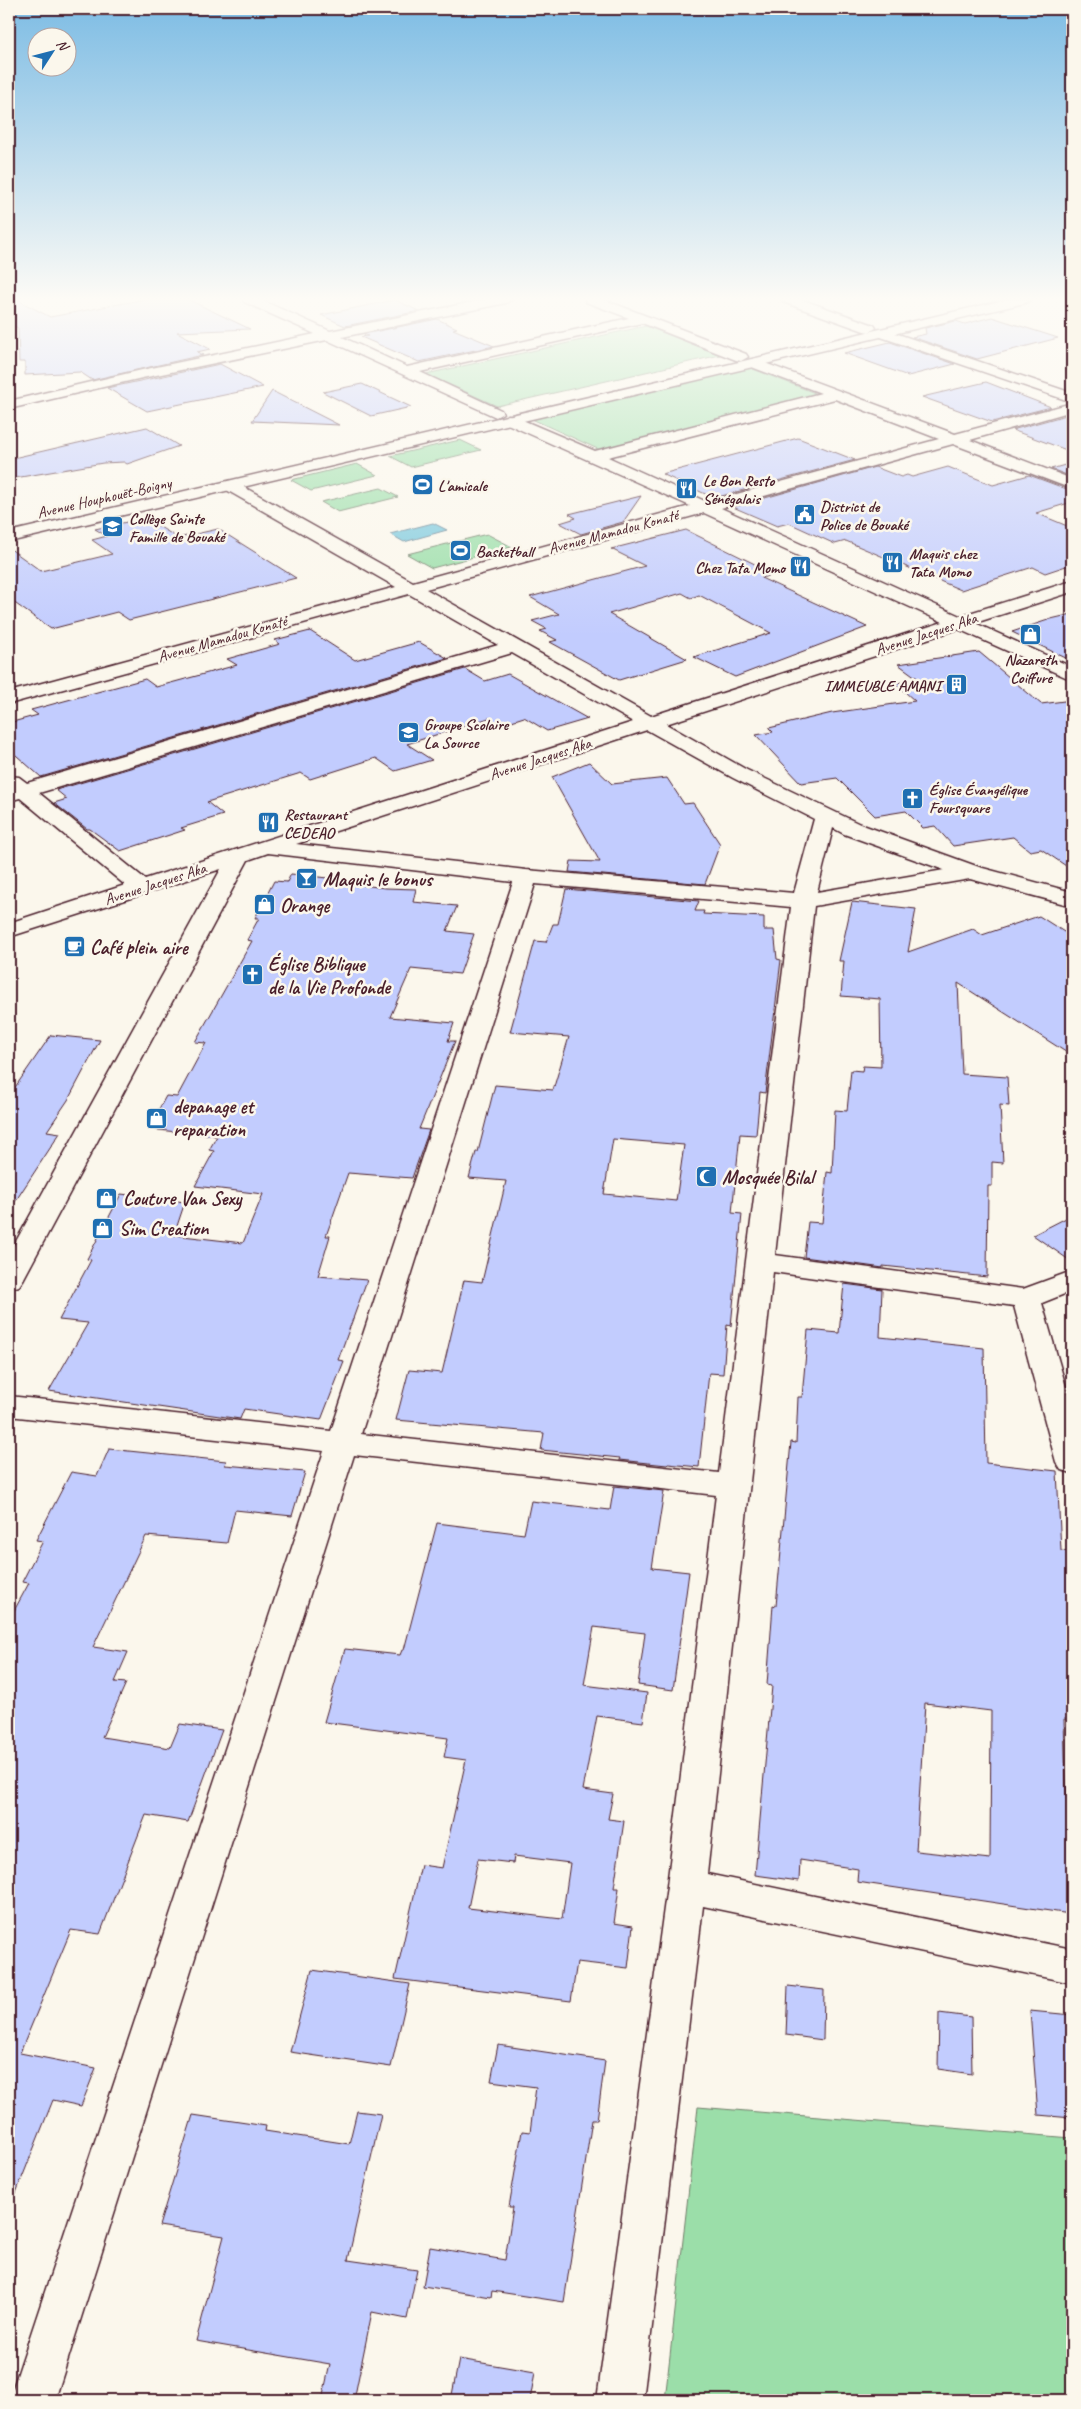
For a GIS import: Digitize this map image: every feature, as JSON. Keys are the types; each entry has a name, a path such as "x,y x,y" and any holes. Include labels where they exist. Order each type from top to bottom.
{"main road":[{"path":"492,411 1072,674"},
{"name":"Avenue Houphouët-Boigny","path":"9,528 522,411"},
{"path":"594,456 768,411"},
{"path":"882,411 1072,484"},
{"name":"Avenue Mamadou Konaté","path":"9,698 409,586 1056,411"},
{"name":"Avenue Houphouët-Boigny","path":"9,538 502,416"},
{"path":"229,485 740,774 825,817 971,872 1072,899"},
{"name":"Avenue Jacques Aka","path":"9,930 1072,586"},
{"path":"14,788 515,646"},
{"path":"14,788 141,887"},
{"path":"620,2400 735,1486 803,901 825,817"},
{"path":"265,847 526,877 803,901 971,872"},
{"path":"9,1280 239,856"},
{"path":"32,2400 526,877"},
{"path":"762,1262 1026,1299 1072,1280"},
{"path":"1026,1299 1072,1462"},
{"path":"9,1406 735,1486"},
{"path":"686,1886 1072,1966"}],"green space":[{"path":"538,411 754,411 600,450 523,415"},
{"path":"460,440 481,450 411,467 390,456"},
{"path":"357,464 377,475 311,491 291,480"},
{"path":"381,488 398,497 338,512 321,502"},
{"name":"Basketball","path":"487,534 512,547 432,568 407,554"},
{"path":"698,2107 1072,2138 1072,2400 665,2400"}],"water":[{"path":"433,523 447,530 404,542 390,534"}],"building":[{"path":"258,411 312,411 339,425 252,421"},
{"path":"362,411 391,411 371,416"},
{"path":"962,411 1034,411 992,422"},
{"path":"1072,414 1072,452 1012,430"},
{"path":"147,427 179,446 127,464 124,462 103,463 9,479 9,459"},
{"path":"798,438 855,460 714,498 662,474"},
{"path":"1072,463 1072,477 1051,469"},
{"path":"875,467 901,477 907,475 912,477 948,467 993,485 1029,475 1072,491 1072,502 1036,513 1072,528 1072,564 1045,573 1033,567 961,590 846,541 835,544 789,523 777,526 733,507"},
{"path":"641,496 623,522 581,534 560,523 576,518 569,514"},
{"path":"145,518 178,538 218,529 296,578 129,620 117,612 51,629 9,599 9,548 41,571 112,554 92,540 107,536 95,529"},
{"path":"686,530 775,574 761,578 867,627 735,677 694,657 771,633 699,595 691,598 682,593 609,614 687,659 619,680 550,642 557,640 540,631 547,629 532,621 559,614 530,597 645,566 611,549"},
{"path":"1072,614 1072,661 1012,632 1051,619"},
{"path":"310,631 355,660 419,642 447,658 41,777 9,749 9,723 38,715 31,710 145,679 156,687 237,665 227,659 280,644 275,640"},
{"path":"979,652 1041,704 1072,700 1072,870 1041,849 1030,851 1013,837 953,846 935,826 923,828 906,811 875,816 837,778 801,783 756,735 773,732 769,728 832,713 915,701 895,683 920,680 898,664"},
{"path":"465,669 485,681 508,674 588,719 547,731 524,717 499,725 489,718 407,744 432,760 395,771 376,758 310,779 301,773 207,802 223,815 181,828 185,830 120,851 90,829 87,829 54,803 67,799 56,790"},
{"path":"589,762 612,784 667,778 684,804 693,803 720,844 705,884 569,872 571,861 600,862 552,777"},
{"path":"291,874 364,882 362,885 385,888 416,889 413,902 457,906 447,931 474,934 460,974 411,969 390,1017 454,1023 448,1041 455,1041 419,1129 429,1130 412,1178 348,1173 326,1236 330,1236 318,1276 367,1280 338,1360 344,1361 321,1420 244,1409 240,1419 49,1391 88,1323 59,1320 91,1260 87,1259 121,1194 185,1202 174,1235 243,1243 263,1194 195,1186 214,1151 209,1150 217,1136 148,1129 166,1096 177,1097 206,1043 195,1042 252,941 247,940 259,918 255,918 274,881 287,882"},
{"path":"566,889 699,901 695,911 704,911 703,914 764,917 764,930 774,930 777,959 781,960 765,1093 760,1092 756,1135 740,1134 732,1213 742,1214 731,1326 727,1325 723,1374 709,1373 699,1467 619,1460 620,1458 541,1450 544,1433 396,1420 409,1370 442,1373 464,1280 482,1282 506,1181 469,1178 476,1152 478,1152 495,1085 553,1090 569,1037 510,1032 535,941 546,942 553,924 558,924","holes":["613,1139 684,1145 676,1201 604,1194"]},
{"path":"852,902 916,909 908,952 973,929 982,935 1039,916 1072,937 1072,1056 958,983 962,1074 1007,1077 1009,1106 1000,1105 1003,1163 992,1162 992,1186 988,1186 987,1277 883,1266 883,1268 804,1257 808,1222 822,1223 827,1172 832,1173 835,1110 847,1111 851,1070 862,1071 863,1066 881,1067 880,999 841,996 844,961 839,961"},
{"path":"51,1035 100,1040 68,1100 47,1131 60,1133 9,1211 9,1096"},
{"path":"1072,1215 1072,1262 1033,1235"},
{"path":"844,1284 882,1289 880,1337 984,1348 986,1463 1057,1471 1061,1551 1072,1552 1072,1720 1064,1719 1070,1914 857,1882 858,1869 800,1860 799,1881 755,1875 772,1686 767,1685 773,1605 776,1606 791,1442 796,1443 798,1397 802,1397 808,1330 839,1333","holes":["925,1703 991,1711 990,1859 916,1851"]},
{"path":"109,1449 226,1461 225,1465 305,1472 292,1516 235,1510 227,1543 146,1536 93,1647 128,1652 115,1682 126,1683 102,1737 170,1748 180,1724 222,1730 188,1822 146,1815 100,1934 71,1930 20,2053 96,2068 81,2106 53,2100 10,2208 9,1620 29,1583 22,1582 43,1541 36,1540 71,1472 97,1476"},
{"path":"614,1486 664,1491 652,1568 689,1572 673,1690 638,1685 645,1633 594,1627 584,1685 647,1693 643,1722 597,1716 583,1790 613,1794 608,1819 624,1821 614,1888 619,1888 614,1923 633,1926 628,1968 577,1962 571,2001 395,1979 421,1865 442,1868 466,1760 444,1757 448,1738 324,1722 345,1649 400,1655 402,1650 404,1650 437,1523 524,1534 531,1501 610,1510","holes":["514,1856 570,1863 562,1919 468,1908 478,1859 513,1863"]},
{"path":"312,1970 410,1984 391,2067 290,2052"},
{"path":"788,1986 824,1990 823,2040 786,2035"},
{"path":"1030,2011 1072,2015 1072,2118 1038,2115"},
{"path":"939,2013 971,2017 972,2074 938,2069"},
{"path":"498,2045 605,2061 597,2120 592,2120 564,2302 492,2291 491,2297 423,2286 430,2247 505,2260 513,2207 509,2207 522,2131 530,2132 536,2087 491,2081"},
{"path":"357,2111 381,2114 348,2260 417,2270 407,2319 372,2312 354,2400 322,2400 330,2364 196,2341 224,2236 159,2226 193,2115 266,2126 265,2131 349,2144"},
{"path":"459,2359 535,2372 530,2400 451,2400"}],"place":[{"name":"L'amicale","path":"422,485"},
{"name":"Le Bon Resto Sénégalais","path":"687,489"},
{"name":"District de Police de Bouaké","path":"804,515"},
{"name":"Collège Sainte Famille de Bouaké","path":"113,527"},
{"name":"Basketball","path":"460,551"},
{"name":"Maquis chez Tata Momo","path":"893,562"},
{"name":"Chez Tata Momo","path":"801,567"},
{"name":"Nazareth Coiffure","path":"1031,635"},
{"name":"IMMEUBLE AMANI","path":"957,685"},
{"name":"Groupe Scolaire La Source","path":"408,733"},
{"name":"Église Évangélique Foursquare","path":"913,798"},
{"name":"Restaurant CEDEAO","path":"268,823"},
{"name":"Maquis le bonus","path":"307,879"},
{"name":"Orange","path":"264,905"},
{"name":"Café plein aire","path":"74,947"},
{"name":"Église Biblique de la Vie Profonde","path":"252,975"},
{"name":"depanage et reparation","path":"157,1118"},
{"name":"Mosquée Bilal","path":"706,1177"},
{"name":"Couture Van Sexy","path":"107,1198"},
{"name":"Sim Creation","path":"103,1228"}]}
